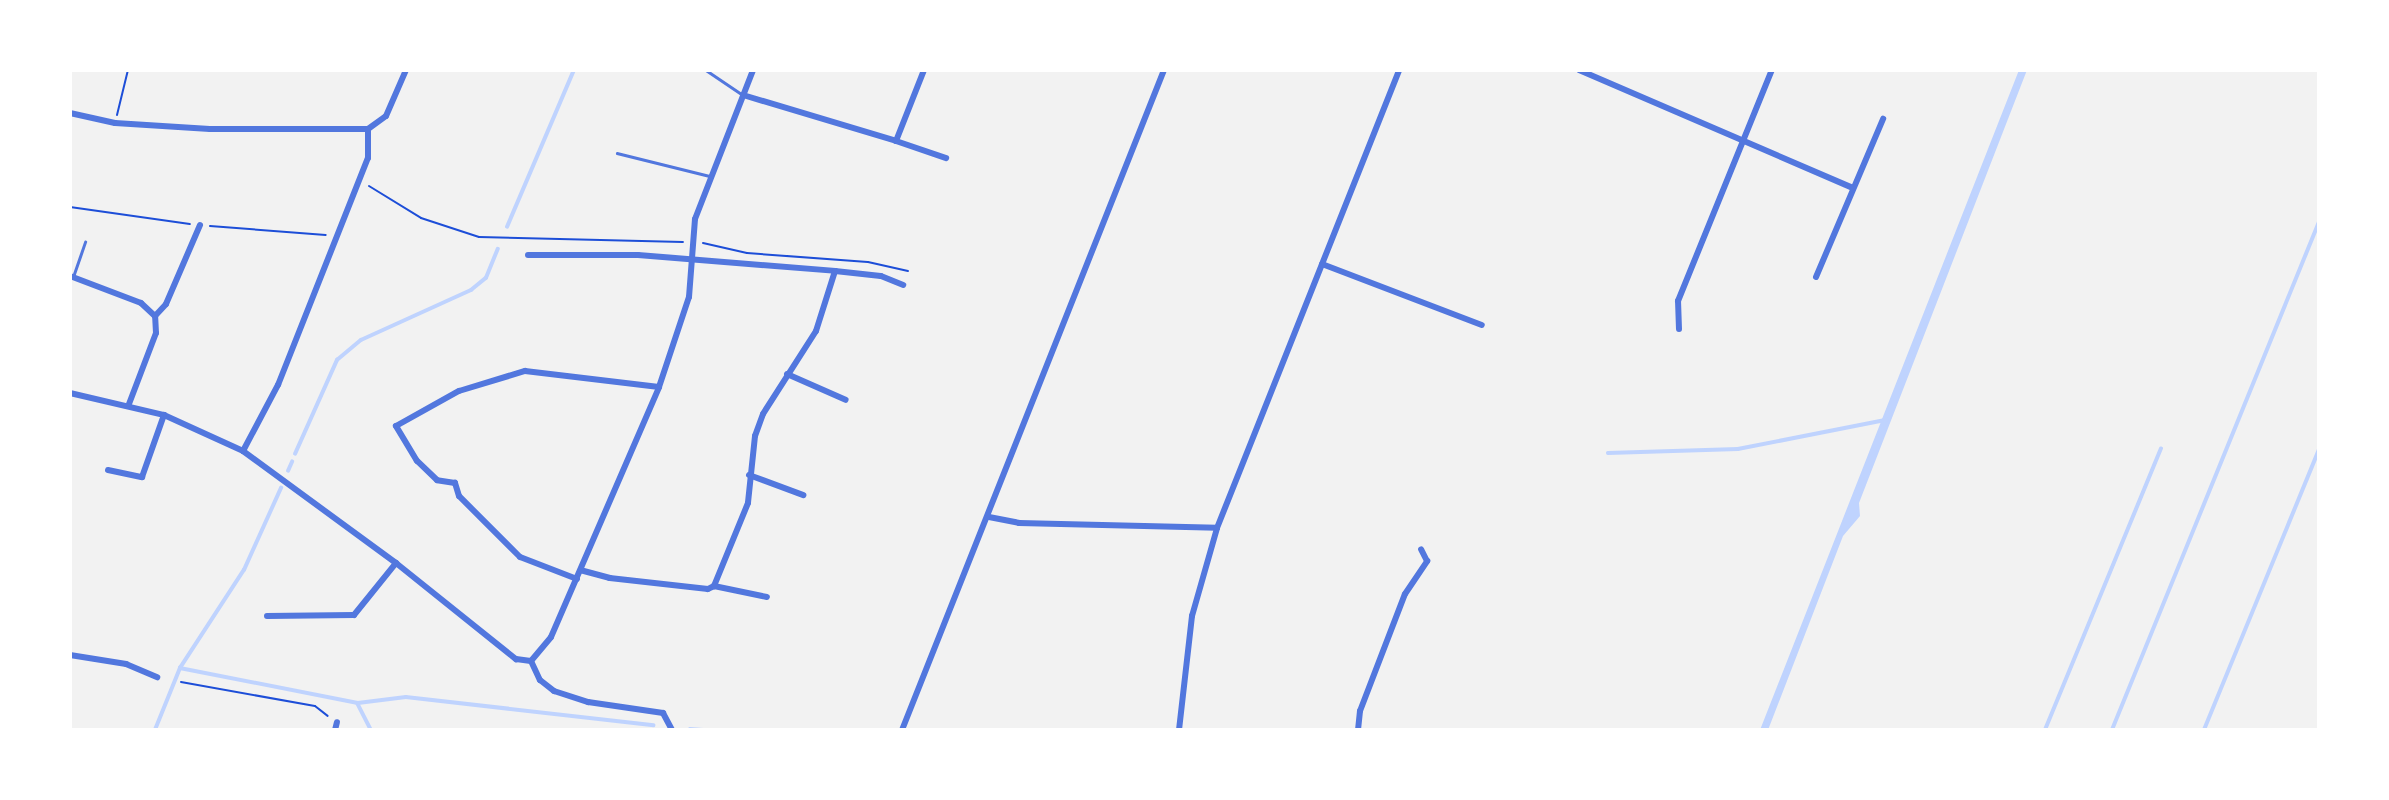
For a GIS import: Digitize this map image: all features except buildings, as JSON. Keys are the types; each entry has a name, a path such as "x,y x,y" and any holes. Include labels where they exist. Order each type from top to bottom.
{"street":[{"path":"70,113 114,123 210,129 368,129 386,116 406,70"},
{"path":"70,393 129,404 164,415 243,450 396,563 516,659 531,661 539,655 577,579 659,387 689,297 692,259 690,242 710,176 753,70"},
{"path":"896,141 924,70"},
{"path":"902,730 989,517 1164,70"},
{"path":"1179,730 1192,616 1217,528 1399,70"},
{"path":"1579,70 1853,188"},
{"path":"1679,329 1678,301 1772,70"},
{"path":"743,95 946,158"},
{"path":"1816,277 1883,119"},
{"path":"243,450 278,385 360,179 368,158 368,129"},
{"path":"155,316 166,304 200,225"},
{"path":"528,255 600,253 692,259 881,276 903,285"},
{"path":"1322,264 1482,325"},
{"path":"714,586 748,503 750,475 763,414 816,331 835,271"},
{"path":"72,277 141,303 155,316 156,333 129,404"},
{"path":"577,579 520,557 459,496 455,483 437,480 417,461 396,426 459,391 525,371 659,387"},
{"path":"788,374 846,400"},
{"path":"108,470 142,477 164,415"},
{"path":"750,475 803,495"},
{"path":"989,517 1019,523 1217,528"},
{"path":"1358,730 1360,711 1405,594 1427,561 1421,549"},
{"path":"267,616 354,615 396,563"},
{"path":"581,570 622,579 708,589 714,586 768,597"},
{"path":"70,655 126,664 158,677"},
{"path":"531,661 540,680 554,691 588,702 663,713 672,730"},
{"path":"335,730 337,722"}],"lane":[{"path":"706,70 743,95"},
{"path":"617,153 710,176"},
{"path":"72,277 85,242"}],"path":[{"path":"114,123 128,70"},
{"path":"360,179 421,218 479,237 690,242 747,253 868,262 908,271"},
{"path":"181,682 315,706 337,722"}],"water":[{"path":"2019,70 2027,70 1859,503 1860,516 1843,536 1768,730 1760,730"}],"waterway":[{"path":"507,227 574,70"},
{"path":"2112,730 2319,222"},
{"path":"295,454 337,360 361,340 471,290 486,278 498,249"},
{"path":"1608,453 1738,449 1886,420"},
{"path":"2045,730 2161,449"},
{"path":"2204,730 2319,449"},
{"path":"288,471 292,462"},
{"path":"155,730 180,668 244,570 281,488"},
{"path":"180,668 358,703 406,697 653,725"},
{"path":"358,704 371,730"},
{"path":"690,729 706,730"}]}
